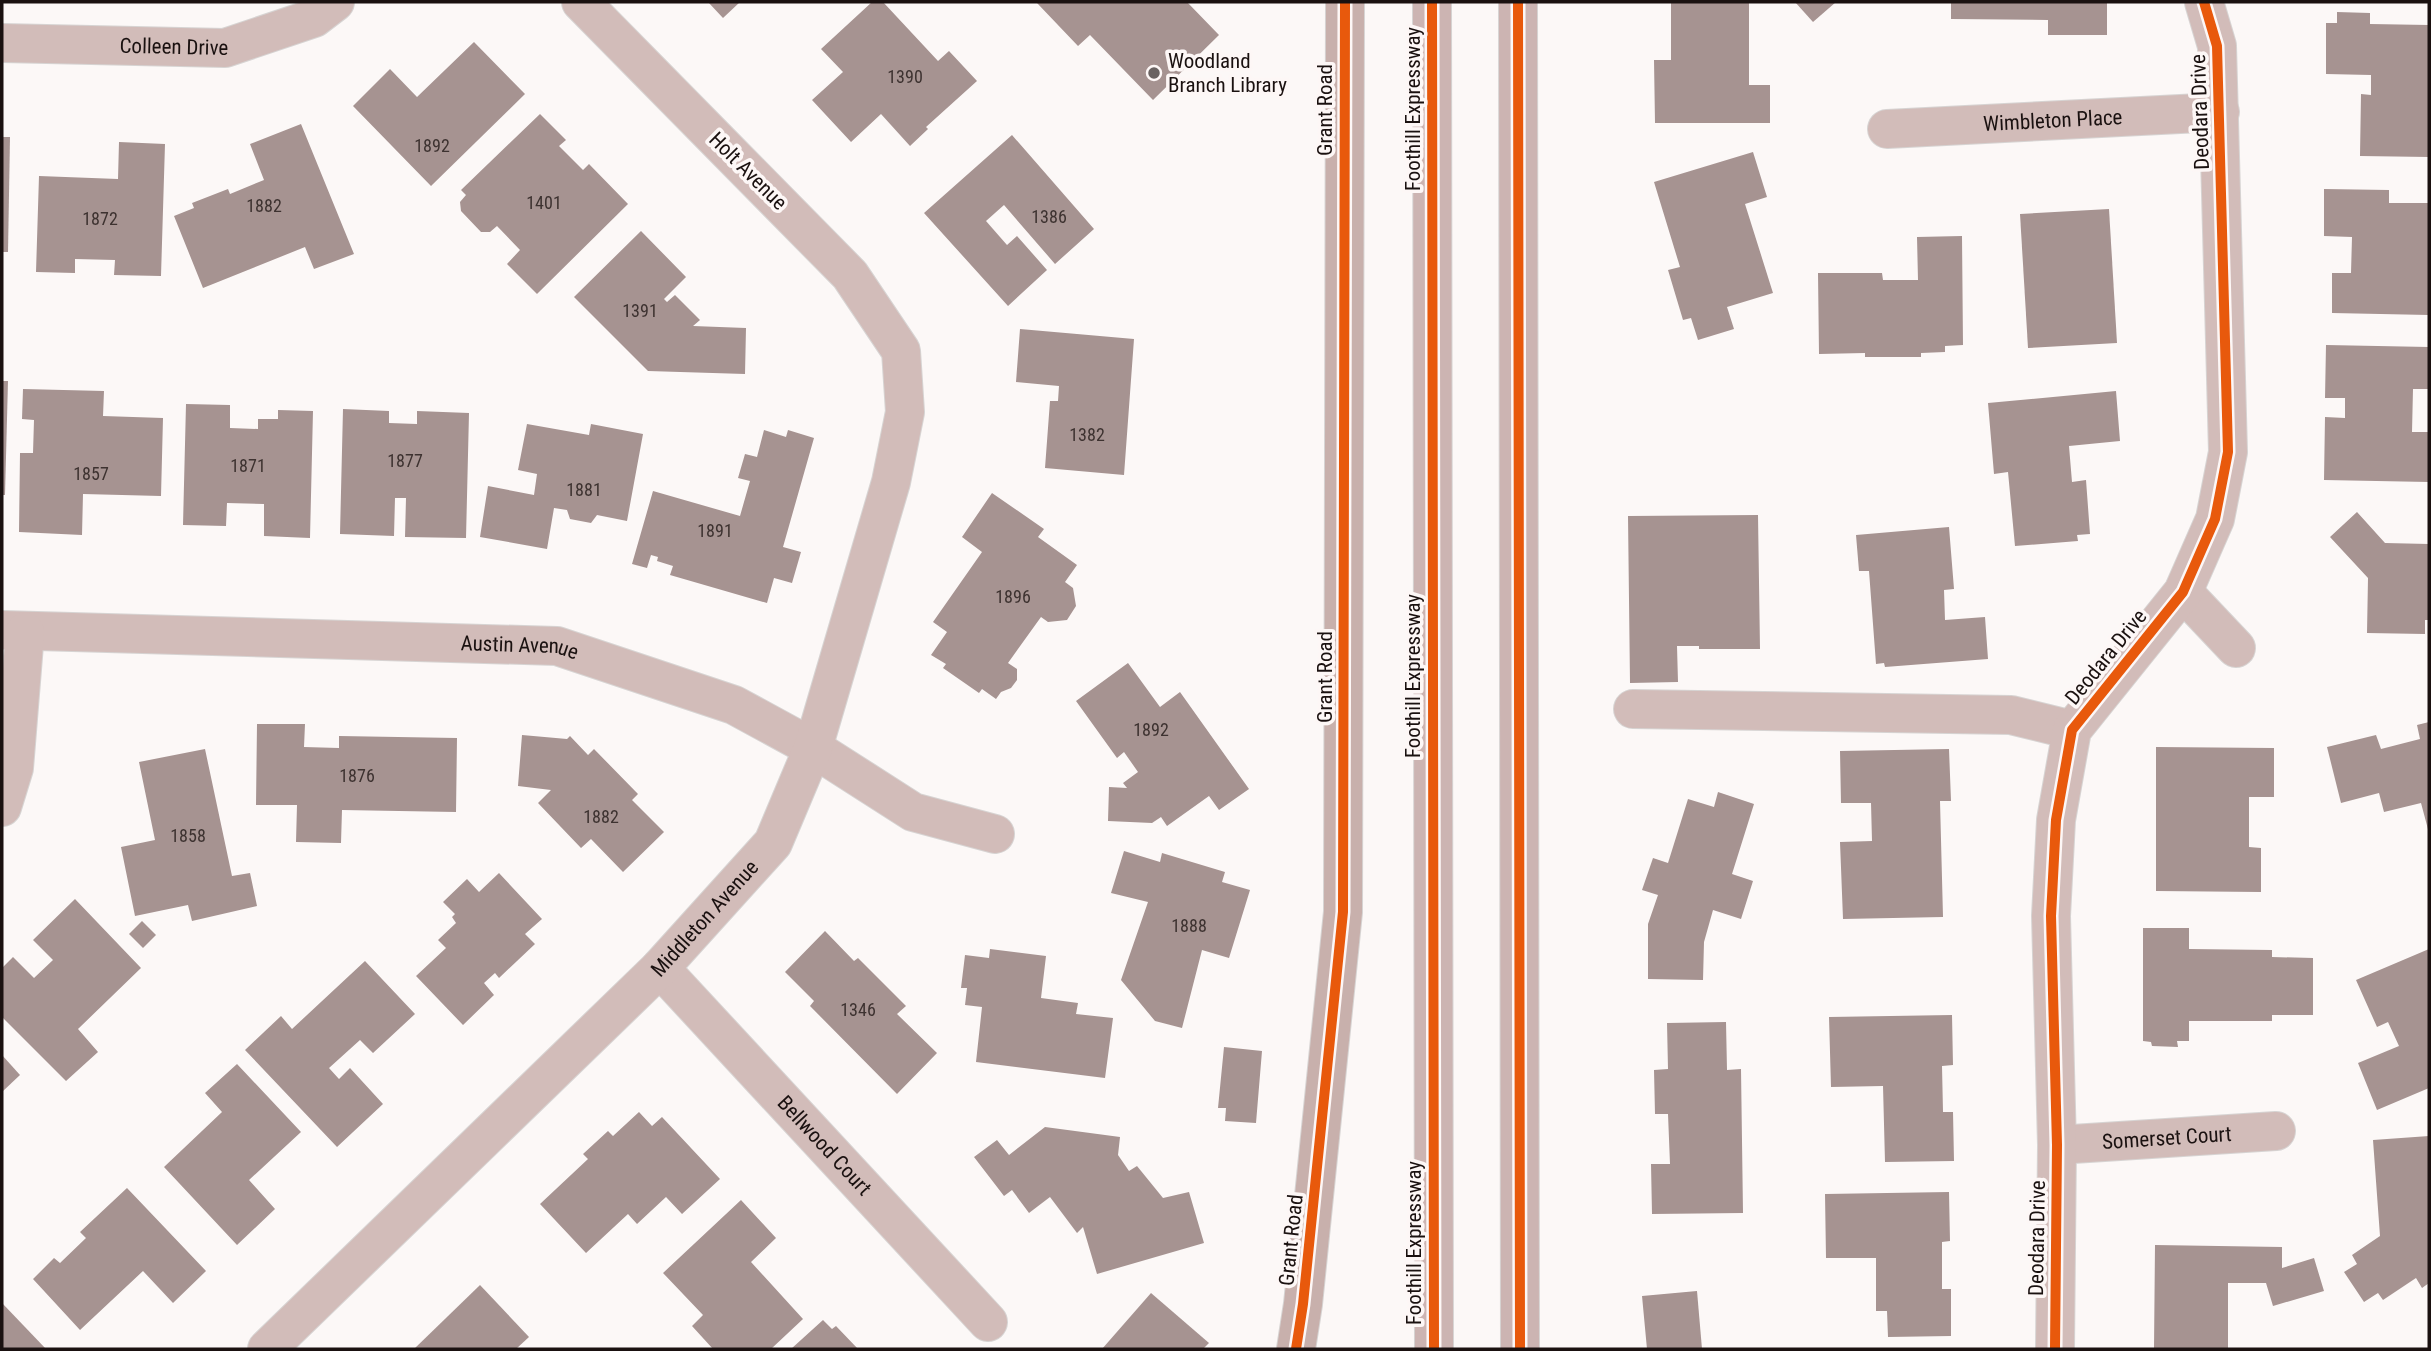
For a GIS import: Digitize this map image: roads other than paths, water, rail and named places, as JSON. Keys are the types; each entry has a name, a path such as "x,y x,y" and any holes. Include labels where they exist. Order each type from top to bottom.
{"highway":[{"name":"Foothill Expressway","path":"1432,2 1434,1349"},
{"path":"1518,2 1520,1349"}],"street":[{"name":"Colleen Drive","path":"2,43 225,48 314,18 335,2"},
{"name":"Holt Avenue","path":"581,2 850,275 901,351"},
{"name":"Grant Road","path":"1296,1349 1303,1304 1343,912 1345,2"},
{"name":"Deodara Drive","path":"2055,1349 2057,1145 2052,916 2056,820 2072,730 2183,592 2215,519 2228,452 2217,46 2204,2"},
{"name":"Wimbleton Place","path":"1887,129 2220,112"},
{"name":"Middleton Avenue","path":"267,1349 660,968 773,842 813,748 891,481 905,412 901,351"},
{"path":"2183,592 2236,648"},
{"path":"2,807 13,768 13,631"},
{"name":"Austin Avenue","path":"13,631 557,646 734,705 813,748 913,812 996,834"},
{"path":"1633,709 2011,715 2072,730"},
{"name":"Bellwood Court","path":"660,968 988,1322"},
{"name":"Somerset Court","path":"2057,1145 2276,1130"}],"place":[{"name":"Woodland Branch Library","path":"1154,73"}]}
